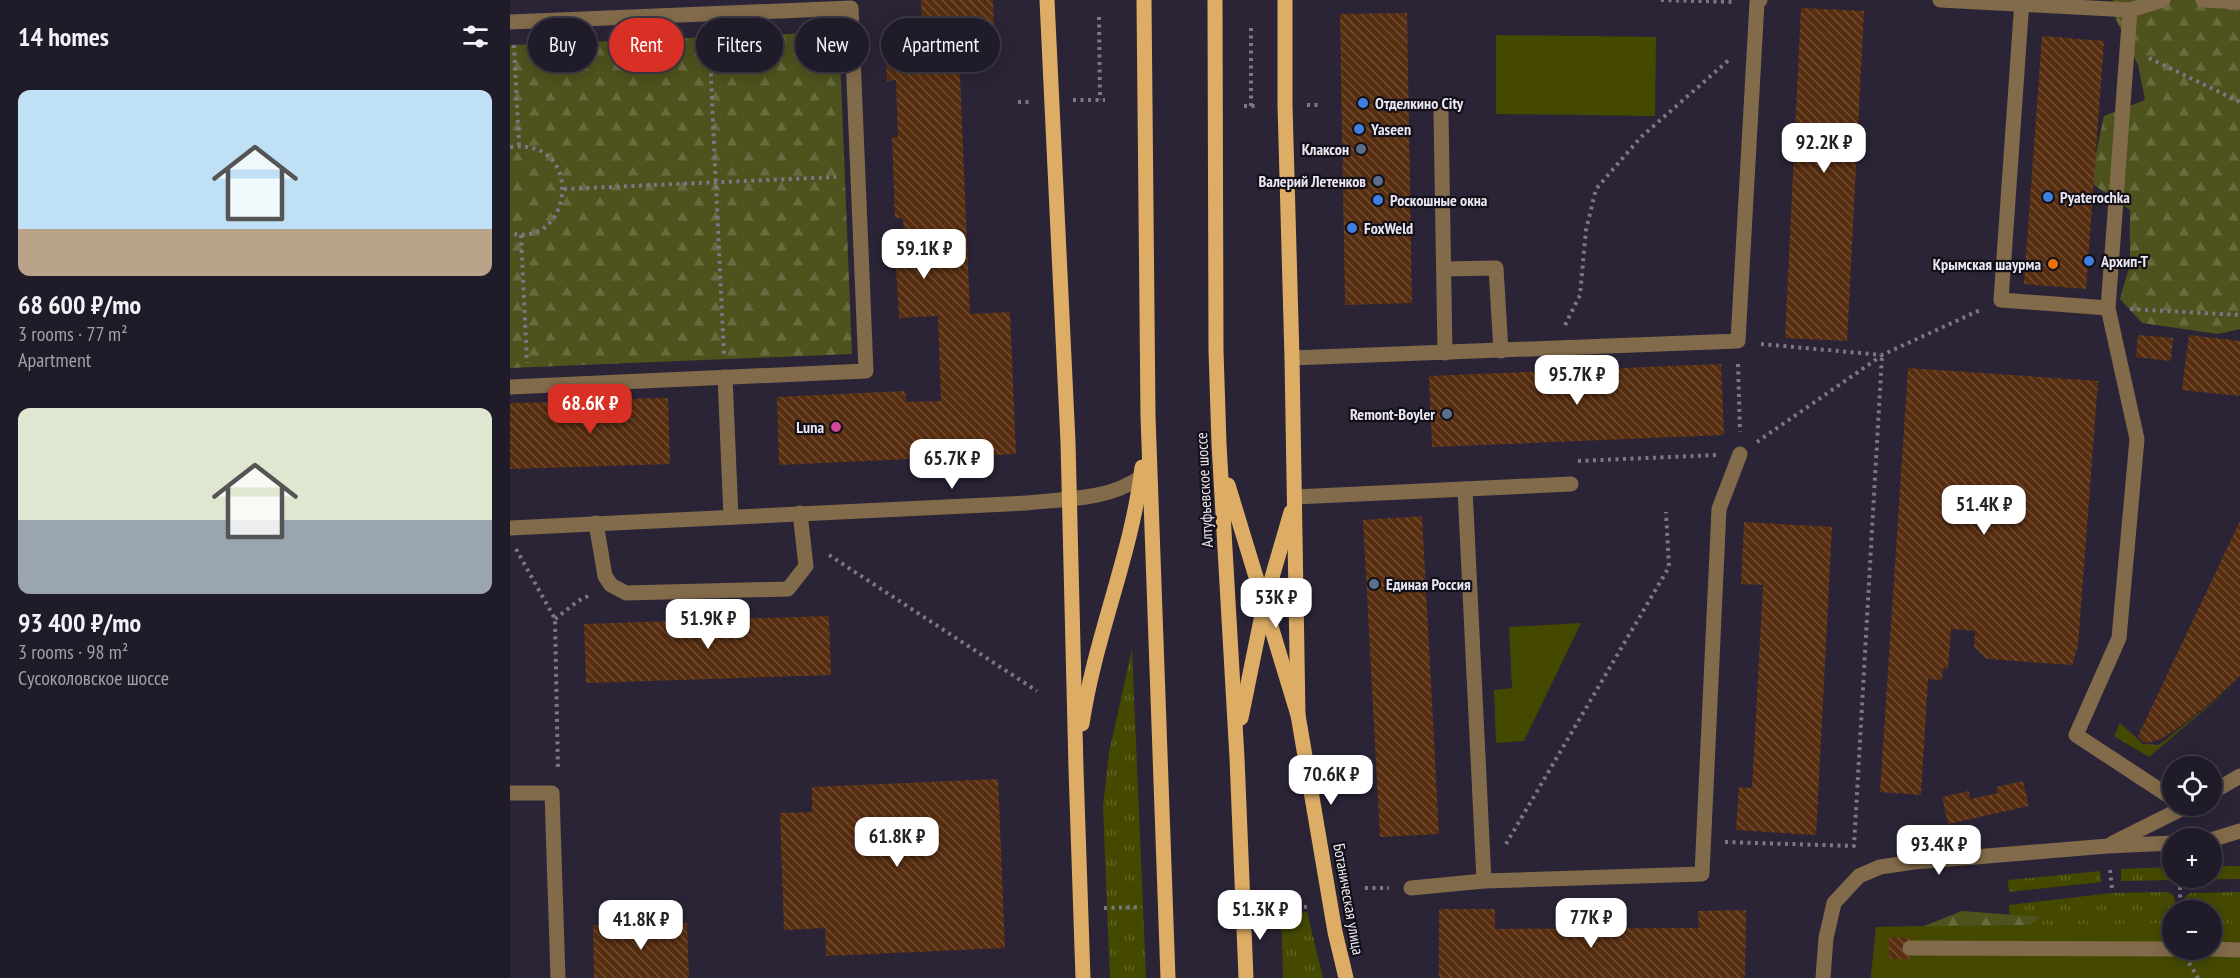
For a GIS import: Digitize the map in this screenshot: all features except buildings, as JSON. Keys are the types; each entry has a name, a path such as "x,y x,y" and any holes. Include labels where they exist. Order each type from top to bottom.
{"main road":[{"path":"1047,0 1070,498 1083,978"},
{"path":"1144,0 1148,416 1168,978"},
{"name":"Алтуфьевское шоссе","path":"1215,0 1216,350 1219,444 1237,758 1245,978"},
{"path":"1285,0 1285,105 1298,715"},
{"path":"1076,769 1086,699 1099,642 1129,536 1141,477 1148,416"},
{"name":"Ботаническая улица","path":"1219,444 1233,506 1298,715 1335,932 1346,978"},
{"path":"1237,758 1243,703 1264,605 1295,497"}],"street":[{"path":"1940,0 2022,2 2130,10 2163,0"},
{"path":"2203,0 2240,2"},
{"path":"1292,358 1738,342 1759,1"},
{"path":"2022,2 2001,300 2108,308"},
{"path":"510,387 867,371 851,8 512,22"},
{"path":"2130,10 2108,308 2137,439 2119,638 2076,735 2162,791"},
{"path":"1441,112 1445,353"},
{"path":"1444,269 1496,268 1501,351"},
{"path":"724,377 731,517"},
{"path":"1411,888 1484,881 1702,874 1719,509 1740,454"},
{"path":"510,528 1026,503 1109,493 1127,487 1141,477"},
{"path":"1295,497 1571,484"},
{"path":"1465,489 1484,881"},
{"path":"596,523 604,576 611,585 626,593 788,589 806,566 800,513"},
{"path":"2222,787 2240,777"},
{"path":"510,793 552,793 558,978"},
{"path":"2108,846 2166,816"},
{"path":"2222,837 2240,831"},
{"path":"1823,978 1826,938 1834,903 1859,876 1880,867 1914,862 2162,843"},
{"path":"1910,948 2162,949"},
{"path":"2222,949 2240,950"}],"path":[{"path":"1661,0 1759,1"},
{"path":"708,14 724,377"},
{"path":"1068,100 1103,100 1099,17"},
{"path":"512,22 519,146"},
{"path":"1251,27 1251,106"},
{"path":"1552,349 1580,295 1586,230 1596,189 1641,137 1755,37"},
{"path":"2127,48 2240,102"},
{"path":"1244,106 1258,106"},
{"path":"510,147 519,146 540,151 552,160 561,174 564,189 562,204 543,228 521,235 510,233"},
{"path":"564,189 858,176"},
{"path":"521,235 528,386"},
{"path":"1571,484 1569,462 1740,454 1882,356 2001,300"},
{"path":"2108,308 2240,315"},
{"path":"1740,454 1738,342 1882,356"},
{"path":"1703,841 1854,846 1882,356"},
{"path":"1484,881 1669,567 1666,512"},
{"path":"803,538 1037,691"},
{"path":"515,549 555,619 559,766 552,793"},
{"path":"555,619 578,601 611,585"},
{"path":"2110,870 2112,889"},
{"path":"1275,905 1308,907"},
{"path":"1100,908 1143,907"}],"green space":[{"path":"2113,0 2240,0 2240,329 2218,334 2142,323 2120,299 2130,264 2130,210 2090,182 2104,116 2145,100 2138,65 2114,15"},
{"path":"783,34 795,34 795,72 841,72 852,354 510,368 510,45 528,44 528,72 597,72 597,42 609,41 609,72 684,72 684,38 696,38 696,72 783,72"},
{"path":"1496,35 1656,37 1655,116 1496,114"},
{"path":"1581,623 1524,741 1496,743 1494,690 1512,688 1509,627"},
{"path":"1132,649 1146,978 1110,978 1103,807 1109,753"},
{"path":"2231,687 2149,757 2114,736 2120,723 2143,744 2159,745"},
{"path":"2222,866 2240,866 2240,879 2222,879"},
{"path":"2162,867 2162,880 2121,881 2121,869"},
{"path":"2100,871 2101,882 2009,892 2008,880"},
{"path":"2167,892 2174,897 2175,900 2162,900 2162,960 2181,960 2190,978 1871,978 1876,927 2010,925 2009,905 2112,893"},
{"path":"2240,892 2240,940 2222,940 2222,900 2185,900 2190,893"},
{"path":"1962,911 2041,917 2003,944 1877,978 1886,941"},
{"path":"1281,912 1307,912 1323,978 1283,978"},
{"path":"2162,923 2162,960 2222,960 2222,923 2240,924 2240,978 1871,978 1876,927"}],"place":[{"name":"Отделкино City","path":"1363,103"},
{"name":"Yaseen","path":"1359,129"},
{"name":"Клаксон","path":"1361,149"},
{"name":"Валерий Летенков","path":"1378,181"},
{"name":"Pyaterochka","path":"2048,197"},
{"name":"Роскошные окна","path":"1378,200"},
{"name":"FoxWeld","path":"1352,228"},
{"name":"Архип-Т","path":"2089,261"},
{"name":"Крымская шаурма","path":"2053,264"},
{"name":"Remont-Boyler","path":"1447,414"},
{"name":"Luna","path":"836,427"},
{"name":"Единая Россия","path":"1374,584"}]}
